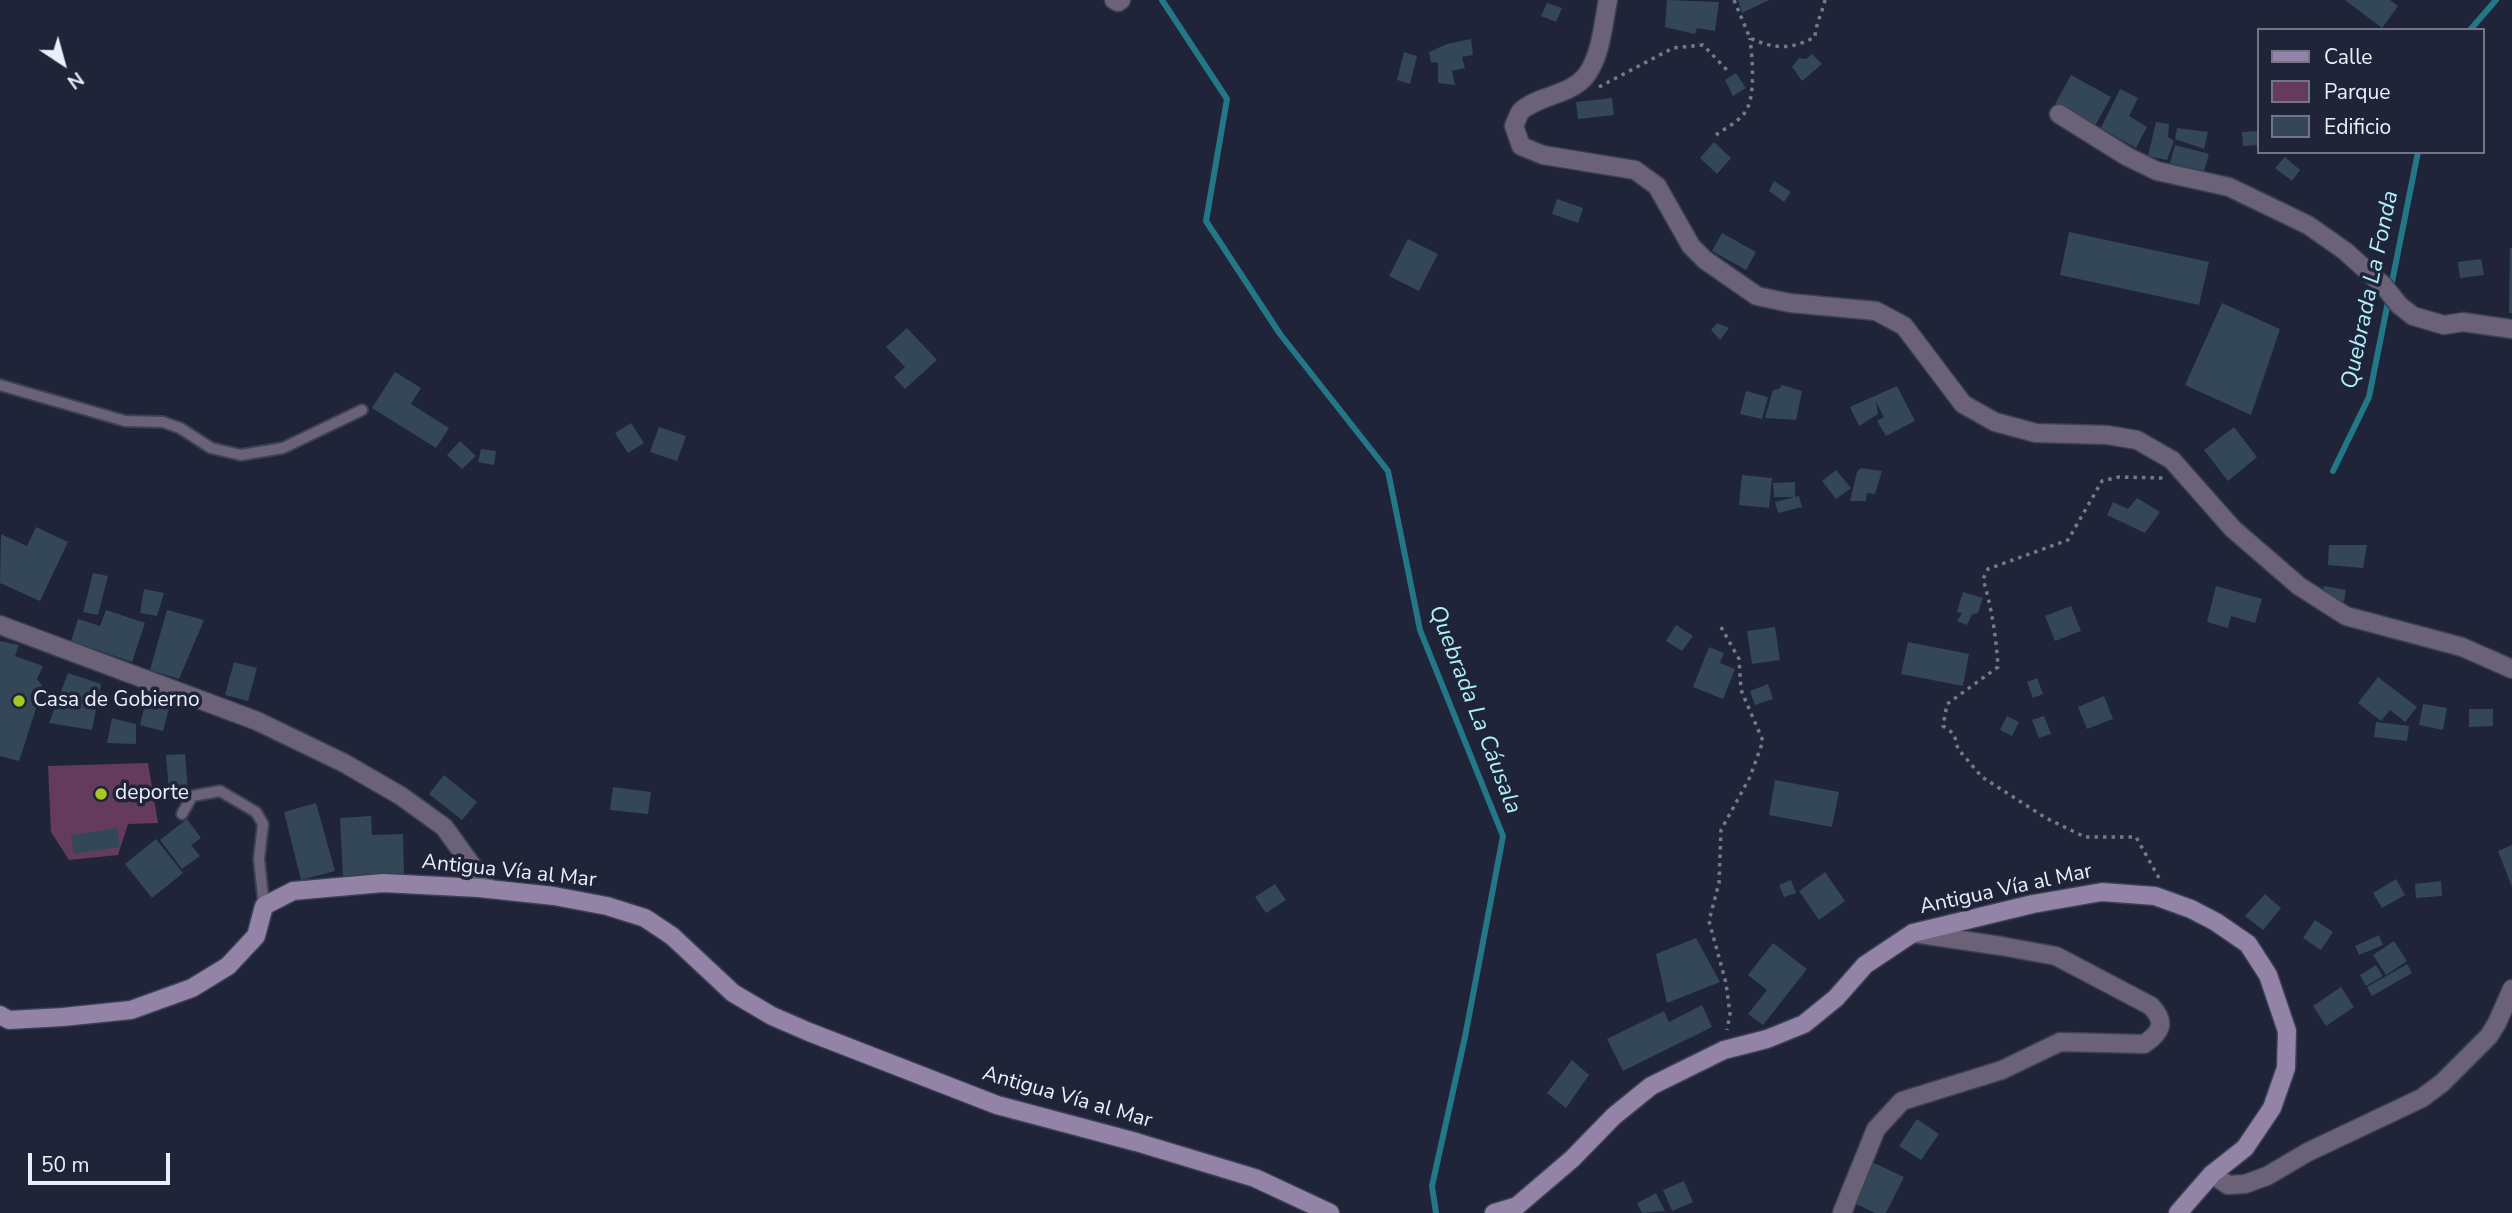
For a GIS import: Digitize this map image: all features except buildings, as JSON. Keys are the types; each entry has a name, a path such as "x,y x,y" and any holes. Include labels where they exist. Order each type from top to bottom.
{"main road":[{"name":"Antigua Vía al Mar","path":"264,906 293,891 383,883 489,889 607,906 645,918 672,936 733,993 772,1016 809,1032 998,1105 1136,1142 1255,1178 1330,1213"},
{"name":"Antigua Vía al Mar","path":"1494,1213 1517,1206 1572,1159 1614,1116 1651,1086 1724,1050 1767,1039 1804,1024 1836,998 1865,965 1913,933 2033,904 2102,892 2155,896 2216,922 2248,944 2268,975 2287,1031 2286,1068 2272,1108 2245,1148 2212,1174 2178,1213"},
{"path":"0,1015 9,1020 131,1010 192,988 228,966 256,936 264,906"}],"street":[{"path":"1114,0 1121,0"},
{"path":"1608,0 1596,56 1585,77 1569,90 1546,98 1520,112 1514,126 1521,146 1544,155 1636,170 1657,186 1690,246 1705,260 1757,296 1790,303 1876,311 1904,326 1963,404 1995,422 2036,433 2107,435 2137,440 2172,460 2233,529 2299,586 2346,616 2462,647 2512,669"},
{"path":"2059,114 2128,157 2157,171 2229,187 2308,225 2346,251 2413,316 2444,325 2463,322 2512,329"},
{"path":"0,625 257,720 344,763 401,796 444,827 489,889"},
{"path":"1842,1213 1876,1129 1902,1101 2002,1070 2060,1042 2144,1044 2155,1037 2161,1024 2159,1015 2151,1006 2056,956 1913,933"},
{"path":"2212,1174 2228,1185 2245,1184 2267,1176 2308,1152 2422,1098 2442,1083 2489,1036 2512,989"}],"lane":[{"path":"0,385 125,421 163,422 180,428 211,449 241,455 283,448 362,410"},
{"path":"182,814 192,796 220,791 256,812 263,824 260,859 264,906"}],"path":[{"path":"1716,135 1744,114 1750,103 1750,37 1734,0"},
{"path":"1750,37 1769,47 1800,45 1815,37 1816,22 1822,13 1825,0"},
{"path":"1569,90 1601,87 1673,48 1703,45 1727,70"},
{"path":"2168,901 2156,871 2136,837 2085,836 2046,818 1982,777 1958,750 1954,734 1943,726 1947,704 1997,667 1991,603 1983,579 1988,569 2068,540 2102,481 2119,477 2149,477 2190,481"},
{"path":"1721,627 1739,659 1741,690 1763,741 1750,777 1721,830 1719,883 1709,921 1730,1014 1724,1050"}],"green space":[{"name":"deporte","path":"148,763 158,823 128,824 118,855 69,860 51,832 48,766"}],"waterway":[{"name":"Quebrada La Cáusala","path":"1162,0 1227,99 1206,221 1280,334 1388,471 1420,630 1503,836 1465,1037 1432,1186 1436,1213"},
{"name":"Quebrada La Fonda","path":"2472,28 2496,0"},
{"name":"Quebrada La Fonda","path":"2333,471 2369,397 2418,154"}],"place":[{"name":"Casa de Gobierno","path":"19,701"},
{"name":"deporte","path":"101,794"}]}
